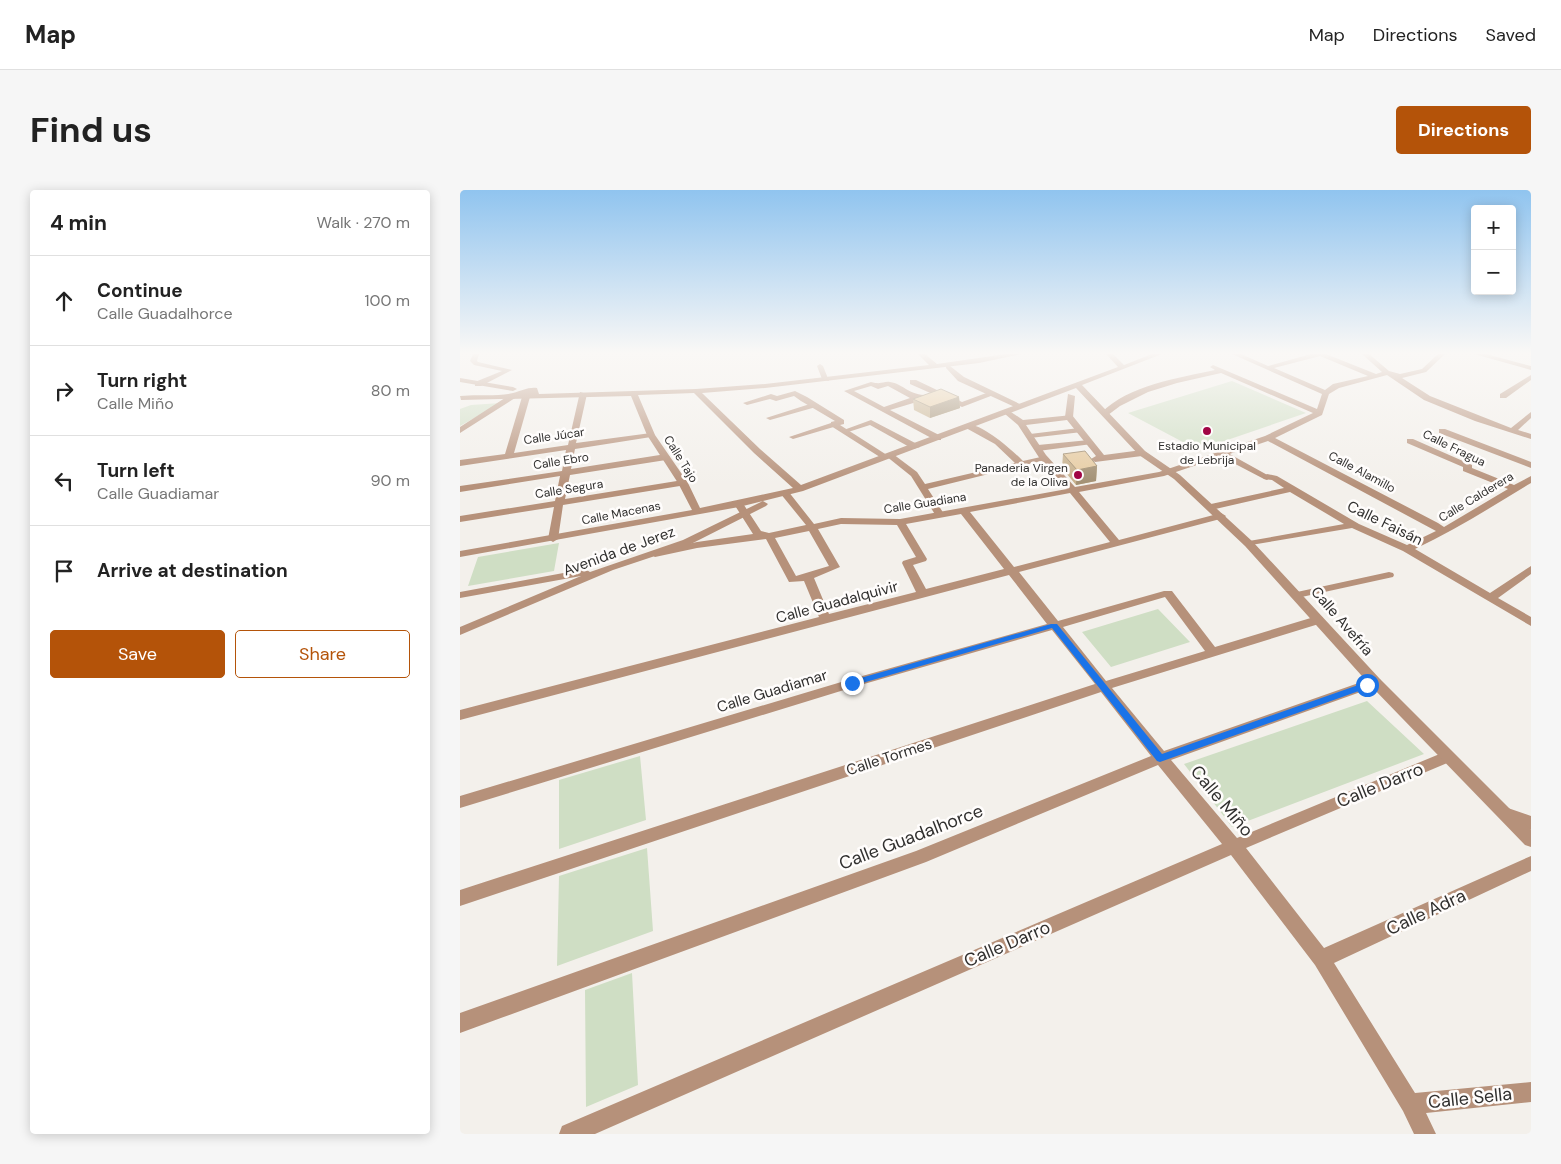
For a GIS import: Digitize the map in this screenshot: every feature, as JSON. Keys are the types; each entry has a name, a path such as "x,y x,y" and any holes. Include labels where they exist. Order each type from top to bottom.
{"street":[{"path":"461,401 491,398"},
{"path":"460,431 517,398"},
{"path":"509,455 521,398"},
{"path":"553,539 580,398"},
{"name":"Calle Tajo","path":"635,398 651,435 683,483 697,511"},
{"path":"703,398 757,451 800,488"},
{"path":"747,403 764,398"},
{"path":"803,398 814,404 845,431 914,474 924,487 939,514"},
{"path":"861,398 938,438"},
{"path":"948,398 962,405 981,398"},
{"path":"1001,398 1020,406"},
{"name":"Avenida de Jerez","path":"460,631 609,568 687,542 742,508 888,457 1041,398"},
{"path":"1070,398 1069,417 1102,458"},
{"name":"Calle Avefría","path":"1091,398 1142,453 1168,470 1221,516 1249,544 1375,682 1531,840"},
{"path":"1105,413 1116,404 1130,398"},
{"path":"1284,398 1319,413 1325,398"},
{"path":"1427,398 1531,437"},
{"path":"883,410 916,399"},
{"path":"770,418 814,404"},
{"path":"1008,412 1021,422 1038,448 1116,543"},
{"name":"Calle Guadiana","path":"655,554 697,545 769,536 841,521 900,522 1161,474 1168,470 1223,454 1268,438 1319,413"},
{"path":"1512,431 1531,414"},
{"path":"1021,422 1069,417"},
{"path":"845,431 871,422 916,446"},
{"path":"793,437 838,423"},
{"path":"969,426 998,442 1020,463"},
{"path":"1030,436 1079,430"},
{"path":"1442,431 1531,465"},
{"path":"1045,434 1054,446"},
{"name":"Calle Júcar","path":"460,463 651,435"},
{"name":"Calle Alamillo","path":"1268,438 1418,516 1443,532"},
{"name":"Calle Fragua","path":"1410,441 1470,468 1466,469 1515,489"},
{"path":"1038,448 1089,442"},
{"path":"1085,460 1142,453"},
{"name":"Calle Faisán","path":"1223,454 1267,477 1274,478 1385,542 1407,549 1531,622"},
{"name":"Calle Ebro","path":"460,489 666,458"},
{"path":"924,487 1020,463 1052,463"},
{"name":"Calle Calderera","path":"1407,549 1443,532 1531,479"},
{"name":"Calle Segura","path":"460,520 683,483"},
{"path":"1211,507 1291,489"},
{"path":"742,508 757,533 769,536 793,580 835,568 812,527 785,493"},
{"name":"Calle Macenas","path":"460,554 553,539 697,511 742,508"},
{"name":"Calle Miño","path":"963,510 1160,758 1234,846 1321,959 1410,1104 1425,1134"},
{"name":"Calle Guadalquivir","path":"460,715 1013,572 1221,516"},
{"path":"900,522 922,559 907,563 923,594"},
{"path":"1249,544 1353,525"},
{"path":"460,595 609,568"},
{"path":"1490,598 1531,569"},
{"path":"1297,595 1389,575"},
{"path":"808,577 826,620"},
{"name":"Calle Guadiamar","path":"460,802 852,683 1168,593 1212,652"},
{"name":"Calle Tormes","path":"460,898 1104,686 1318,620"},
{"name":"Calle Guadalhorce","path":"460,1023 920,857 1160,758 1375,682"},
{"name":"Calle Darro","path":"570,1134 1234,846 1447,757"},
{"path":"1504,813 1531,823"},
{"name":"Calle Adra","path":"1321,959 1531,863"},
{"name":"Calle Sella","path":"1410,1104 1531,1092"}],"green space":[{"name":"Estadio Municipal de Lebrija","path":"1177,398 1271,398 1306,413 1198,450 1128,413"},
{"path":"501,403 460,426 460,409 471,405"},
{"path":"559,543 554,571 468,586 478,557"},
{"path":"1158,609 1190,642 1111,667 1082,632"},
{"path":"1367,701 1424,754 1232,827 1184,764"},
{"path":"640,756 646,820 559,849 559,780"},
{"path":"647,848 653,931 557,966 559,876"},
{"path":"632,973 638,1085 586,1107 585,990"}],"building":[{"path":"916,398 956,398 930,407 913,399"},
{"path":"1085,451 1097,466 1077,470 1063,454"}],"place":[{"name":"Estadio Municipal de Lebrija","path":"1207,431"},
{"name":"Panaderia Virgen de la Oliva","path":"1078,475"}],"route":[{"path":"852,683 1054,625 1160,758 1176,754 1367,685"}]}
